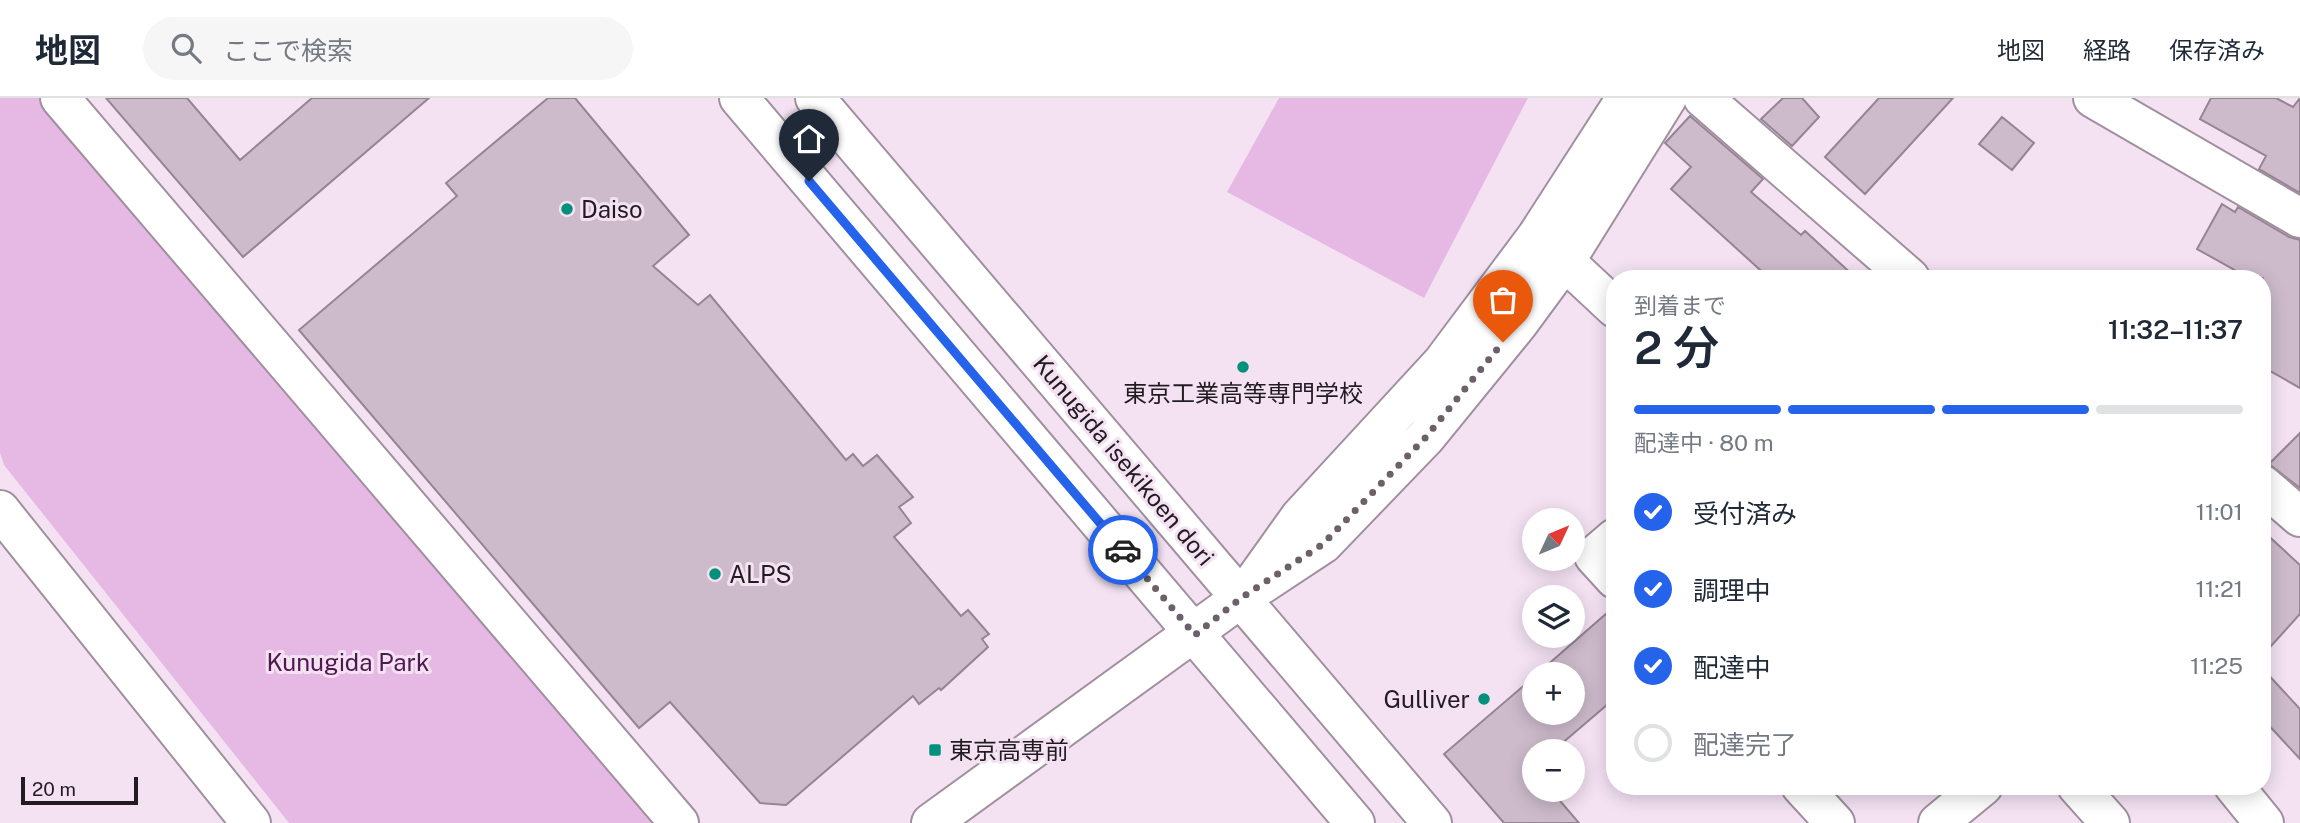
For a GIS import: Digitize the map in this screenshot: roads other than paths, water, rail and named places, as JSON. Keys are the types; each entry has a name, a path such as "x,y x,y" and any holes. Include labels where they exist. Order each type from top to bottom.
{"street":[{"path":"60,98 679,823"},
{"path":"739,98 1355,823"},
{"name":"Kunugida isekikoen dori","path":"815,98 1432,823"},
{"path":"1551,249 1626,98"},
{"path":"931,823 1195,635 1241,598 1300,517 1551,249 1667,98"},
{"path":"1703,98 1901,270"},
{"path":"2093,98 2300,218"},
{"path":"1551,249 1606,300"},
{"path":"2271,492 2300,517"},
{"path":"0,510 251,823"},
{"path":"1606,546 1594,556 1606,569"},
{"path":"1809,795 1835,823"},
{"path":"1938,823 1972,795"},
{"path":"2085,795 2109,823"},
{"path":"2241,795 2264,823"}],"place":[{"name":"Daiso","path":"567,209"},
{"name":"東京工業高等専門学校","path":"1243,367"},
{"name":"ALPS","path":"715,574"},
{"name":"Gulliver","path":"1484,699"},
{"name":"東京高専前","path":"935,750"}],"park label":[{"name":"Kunugida Park","path":"348,662"}]}
